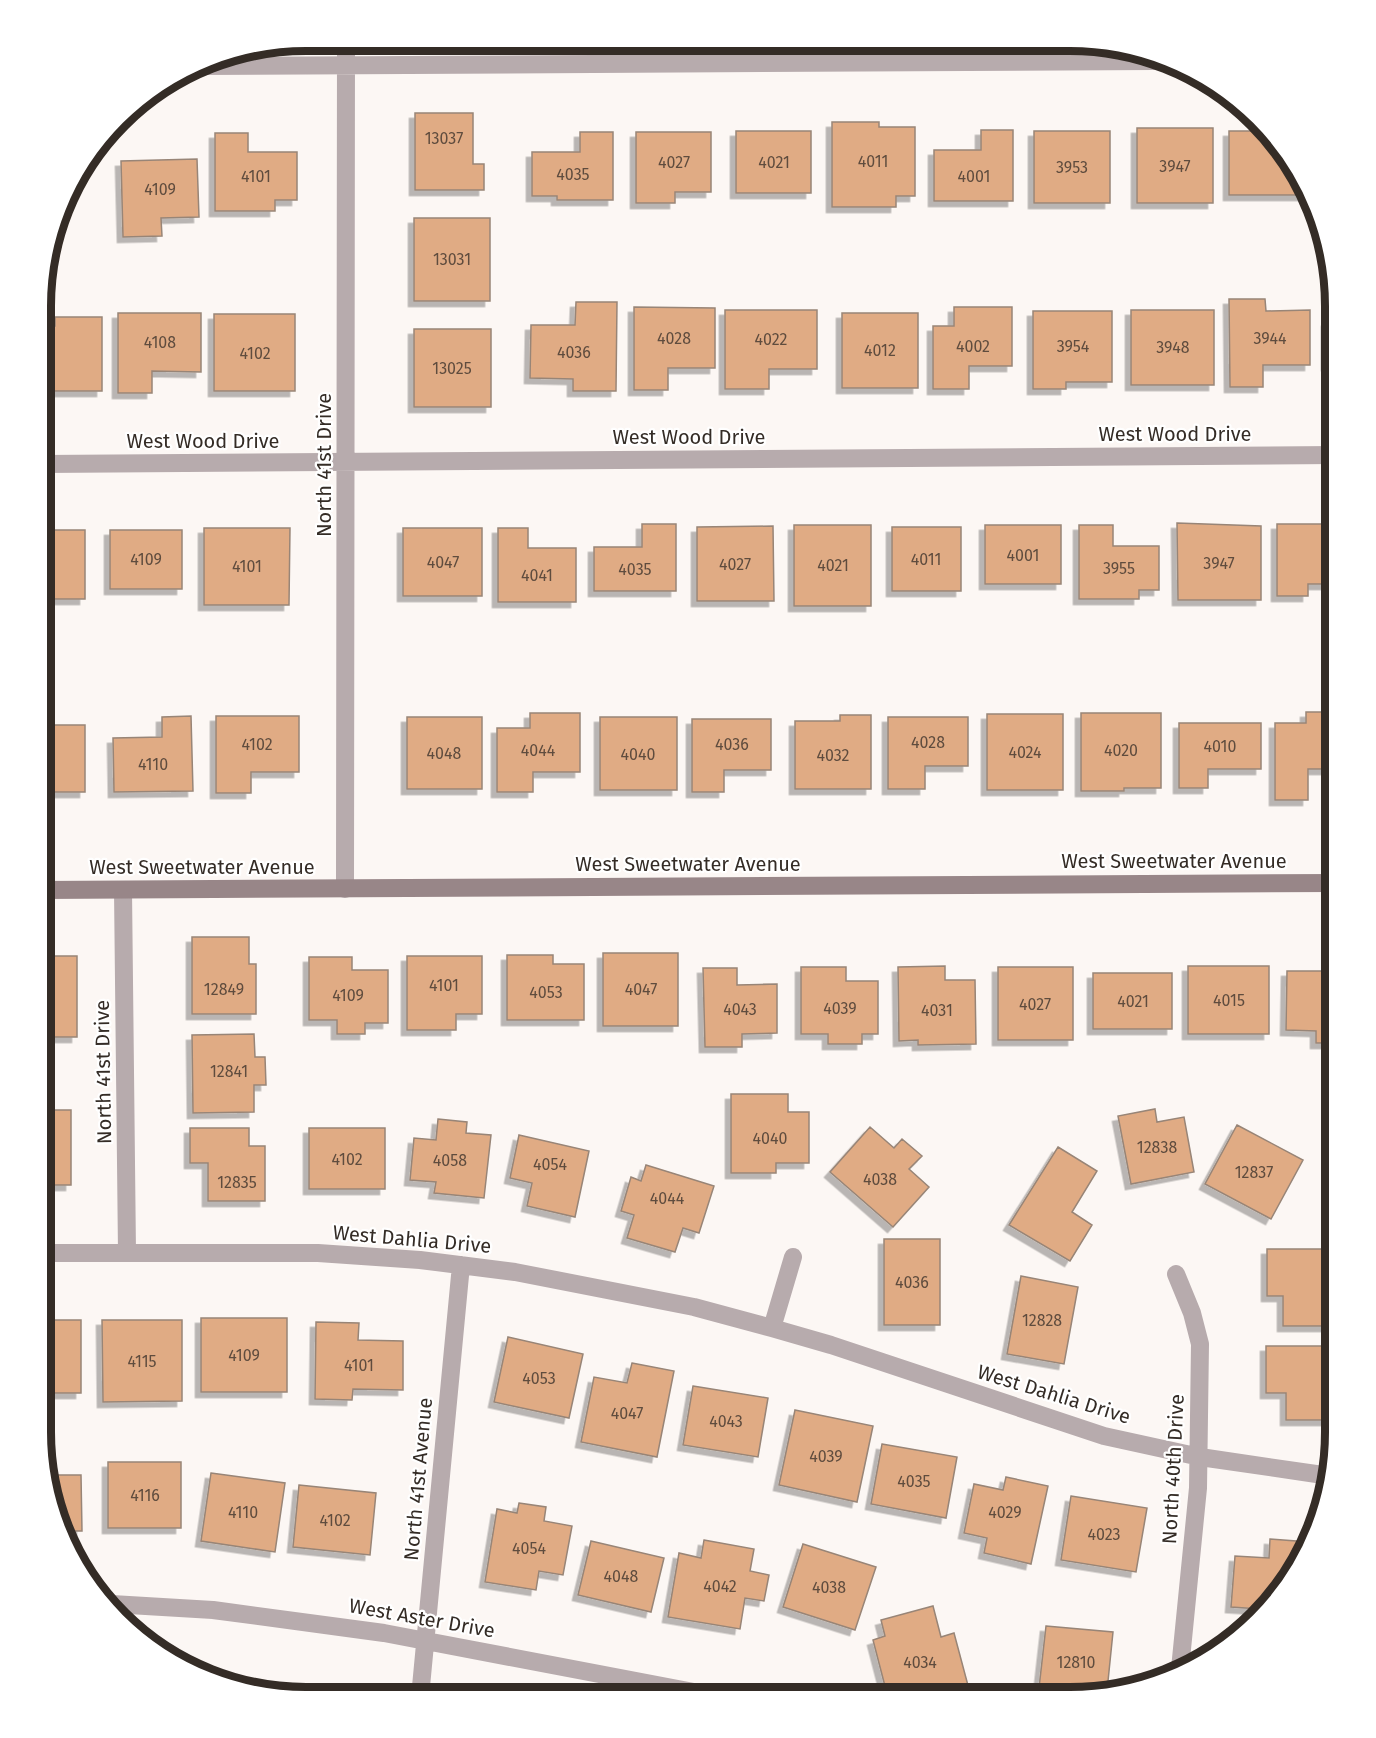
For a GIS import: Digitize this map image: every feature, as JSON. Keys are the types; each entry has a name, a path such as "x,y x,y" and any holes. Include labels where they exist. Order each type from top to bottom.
{"street":[{"name":"North 41st Drive","path":"345,889 346,51"},
{"path":"221,66 1139,61"},
{"name":"West Wood Drive","path":"51,464 1325,455"},
{"name":"West Sweetwater Avenue","path":"51,890 1325,883"},
{"name":"North 41st Drive","path":"123,890 127,1253"},
{"name":"West Dahlia Drive","path":"51,1253 318,1253 515,1272 694,1307 772,1328 1104,1436 1200,1457 1321,1475"},
{"path":"772,1328 794,1257"},
{"name":"North 41st Avenue","path":"421,1687 461,1265"},
{"name":"North 40th Drive","path":"1176,1274 1192,1313 1200,1344 1200,1457 1181,1662"},
{"name":"West Aster Drive","path":"118,1604 213,1610 384,1633 668,1687"}],"building":[{"path":"415,113 473,113 473,164 484,164 484,190 415,190"},
{"path":"832,122 879,122 879,127 915,127 915,196 896,196 896,207 832,207"},
{"path":"1137,128 1213,128 1213,203 1137,203"},
{"path":"981,130 1013,130 1013,201 934,201 934,150 981,150"},
{"path":"736,131 811,131 811,193 736,193"},
{"path":"1034,131 1110,131 1110,203 1034,203"},
{"path":"1229,131 1255,131 1282,164 1300,195 1229,195"},
{"path":"580,132 613,132 613,200 557,200 557,196 532,196 532,152 580,152"},
{"path":"636,132 711,132 711,192 675,192 675,203 636,203"},
{"path":"215,133 248,133 248,152 297,152 297,200 275,200 275,211 215,211"},
{"path":"197,159 199,217 161,218 162,236 123,237 121,161"},
{"path":"414,218 490,218 490,301 414,301"},
{"path":"1229,299 1265,299 1266,311 1310,310 1310,365 1263,365 1263,387 1230,387"},
{"path":"576,302 617,302 616,391 573,391 573,379 530,378 531,325 575,325"},
{"path":"634,307 715,308 715,368 668,368 668,390 634,390"},
{"path":"954,307 1012,307 1012,366 969,366 969,389 933,389 933,326 954,326"},
{"path":"725,310 817,310 817,369 769,369 769,389 725,389"},
{"path":"1131,310 1214,310 1214,385 1131,385"},
{"path":"1033,311 1112,311 1112,382 1066,382 1066,389 1033,389"},
{"path":"118,313 201,313 201,372 152,371 152,393 118,393"},
{"path":"842,313 918,313 918,388 842,388"},
{"path":"214,314 295,314 295,391 214,391"},
{"path":"55,317 102,317 102,391 51,391 51,326 55,326"},
{"path":"414,329 491,329 491,407 414,407"},
{"path":"1177,523 1261,526 1261,600 1178,600"},
{"path":"642,524 676,524 676,591 594,591 594,547 642,547"},
{"path":"1277,524 1325,524 1325,584 1308,584 1308,596 1277,596"},
{"path":"794,525 871,525 871,606 794,606"},
{"path":"985,525 1061,525 1061,584 985,584"},
{"path":"1079,525 1113,525 1113,546 1159,546 1159,590 1139,590 1139,599 1079,599"},
{"path":"773,526 774,601 697,601 697,527"},
{"path":"892,527 961,527 961,591 892,591"},
{"path":"204,528 290,528 289,605 204,605"},
{"path":"403,528 482,528 482,596 403,596"},
{"path":"498,528 528,528 528,548 576,548 576,602 498,602"},
{"path":"51,530 85,530 85,599 51,599"},
{"path":"110,530 182,530 182,589 110,589"},
{"path":"1306,712 1325,712 1325,769 1308,769 1308,800 1275,800 1275,723 1306,723"},
{"path":"530,713 580,713 580,772 533,772 533,792 497,792 497,728 530,728"},
{"path":"1081,713 1161,713 1161,788 1081,791"},
{"path":"987,714 1063,714 1063,790 987,790"},
{"path":"840,715 871,715 871,789 795,789 795,721 840,721"},
{"path":"191,716 193,791 114,792 113,738 162,737 162,717"},
{"path":"216,716 299,716 299,772 251,772 251,793 216,793"},
{"path":"407,717 482,717 482,789 407,789"},
{"path":"600,717 677,717 677,790 600,790"},
{"path":"888,717 968,717 968,766 925,766 925,789 888,789"},
{"path":"692,719 771,719 771,770 724,770 724,792 692,792"},
{"path":"1179,723 1261,723 1261,769 1208,769 1208,788 1179,788"},
{"path":"51,725 85,725 85,792 51,792"},
{"path":"192,937 249,937 249,964 256,964 256,1014 192,1014"},
{"path":"603,953 678,953 678,1026 603,1026"},
{"path":"507,955 553,955 553,964 584,964 584,1020 507,1020"},
{"path":"51,956 77,956 77,1037 51,1037"},
{"path":"407,956 482,956 482,1014 456,1014 456,1030 407,1030"},
{"path":"309,957 352,957 352,970 388,970 388,1023 365,1023 365,1034 337,1034 337,1020 309,1020"},
{"path":"945,966 945,980 975,980 976,1044 918,1045 918,1040 899,1041 898,967"},
{"path":"1188,966 1269,966 1269,1034 1188,1034"},
{"path":"801,967 846,967 846,981 878,981 878,1034 862,1034 862,1044 828,1044 828,1034 801,1034"},
{"path":"998,967 1073,967 1073,1040 998,1040"},
{"path":"703,968 737,968 737,985 777,984 777,1033 742,1034 742,1047 705,1047"},
{"path":"1287,971 1325,971 1325,1043 1316,1043 1316,1031 1286,1030"},
{"path":"1093,973 1172,973 1172,1029 1093,1029"},
{"path":"254,1034 255,1057 265,1057 266,1085 254,1085 254,1112 193,1113 192,1035"},
{"path":"731,1094 788,1094 788,1112 809,1112 809,1163 776,1163 776,1173 731,1173"},
{"path":"1155,1109 1157,1122 1184,1117 1194,1172 1131,1184 1118,1116"},
{"path":"51,1110 71,1110 71,1185 51,1185"},
{"path":"438,1119 467,1122 466,1133 491,1135 484,1198 434,1193 436,1182 410,1180 414,1138 436,1140"},
{"path":"1237,1125 1303,1160 1271,1219 1205,1184"},
{"path":"870,1127 894,1148 902,1139 922,1156 909,1169 929,1187 893,1227 830,1172"},
{"path":"190,1128 249,1128 249,1146 265,1146 265,1201 208,1201 208,1163 190,1163"},
{"path":"309,1128 385,1128 385,1189 309,1189"},
{"path":"519,1135 589,1151 575,1217 527,1206 532,1183 510,1178"},
{"path":"1058,1147 1097,1171 1072,1212 1092,1225 1070,1261 1009,1225"},
{"path":"646,1165 714,1186 699,1233 683,1228 675,1252 627,1238 634,1215 621,1211 631,1177 641,1181"},
{"path":"884,1239 940,1239 940,1325 884,1325"},
{"path":"1267,1249 1325,1249 1325,1326 1283,1326 1283,1296 1267,1296"},
{"path":"1021,1276 1078,1287 1064,1364 1007,1354"},
{"path":"201,1318 287,1318 287,1392 201,1392"},
{"path":"51,1320 81,1320 81,1393 51,1393"},
{"path":"102,1320 182,1320 182,1401 103,1402"},
{"path":"316,1322 359,1323 358,1340 403,1341 403,1390 353,1389 352,1400 315,1399"},
{"path":"508,1337 583,1354 569,1418 494,1402"},
{"path":"1266,1346 1325,1346 1325,1420 1286,1420 1286,1393 1266,1393"},
{"path":"632,1363 674,1371 657,1457 581,1442 594,1377 627,1383"},
{"path":"693,1386 768,1398 758,1457 683,1445"},
{"path":"795,1410 873,1426 857,1502 779,1485"},
{"path":"882,1444 957,1457 946,1518 871,1504"},
{"path":"53,1462 55,1462 55,1475 81,1475 82,1531 70,1530 60,1498 56,1482"},
{"path":"108,1462 181,1462 181,1528 108,1528"},
{"path":"211,1473 285,1483 275,1552 201,1541"},
{"path":"1006,1477 1048,1486 1031,1564 984,1553 987,1538 964,1533 974,1484 1003,1490"},
{"path":"299,1485 376,1493 370,1555 293,1547"},
{"path":"1071,1496 1147,1508 1136,1572 1061,1560"},
{"path":"519,1503 546,1507 544,1521 572,1526 563,1575 539,1571 536,1590 485,1582 497,1509 517,1513"},
{"path":"1270,1539 1301,1541 1282,1574 1253,1609 1231,1607 1235,1556 1269,1558"},
{"path":"704,1540 754,1549 750,1571 769,1575 764,1601 745,1598 740,1629 668,1617 679,1553 701,1558"},
{"path":"591,1541 664,1558 651,1612 578,1595"},
{"path":"803,1544 876,1567 855,1630 783,1607"},
{"path":"933,1606 941,1637 954,1633 968,1687 905,1687 904,1685 885,1687 873,1640 885,1636 881,1620"},
{"path":"1046,1626 1113,1632 1108,1684 1039,1687"}]}
